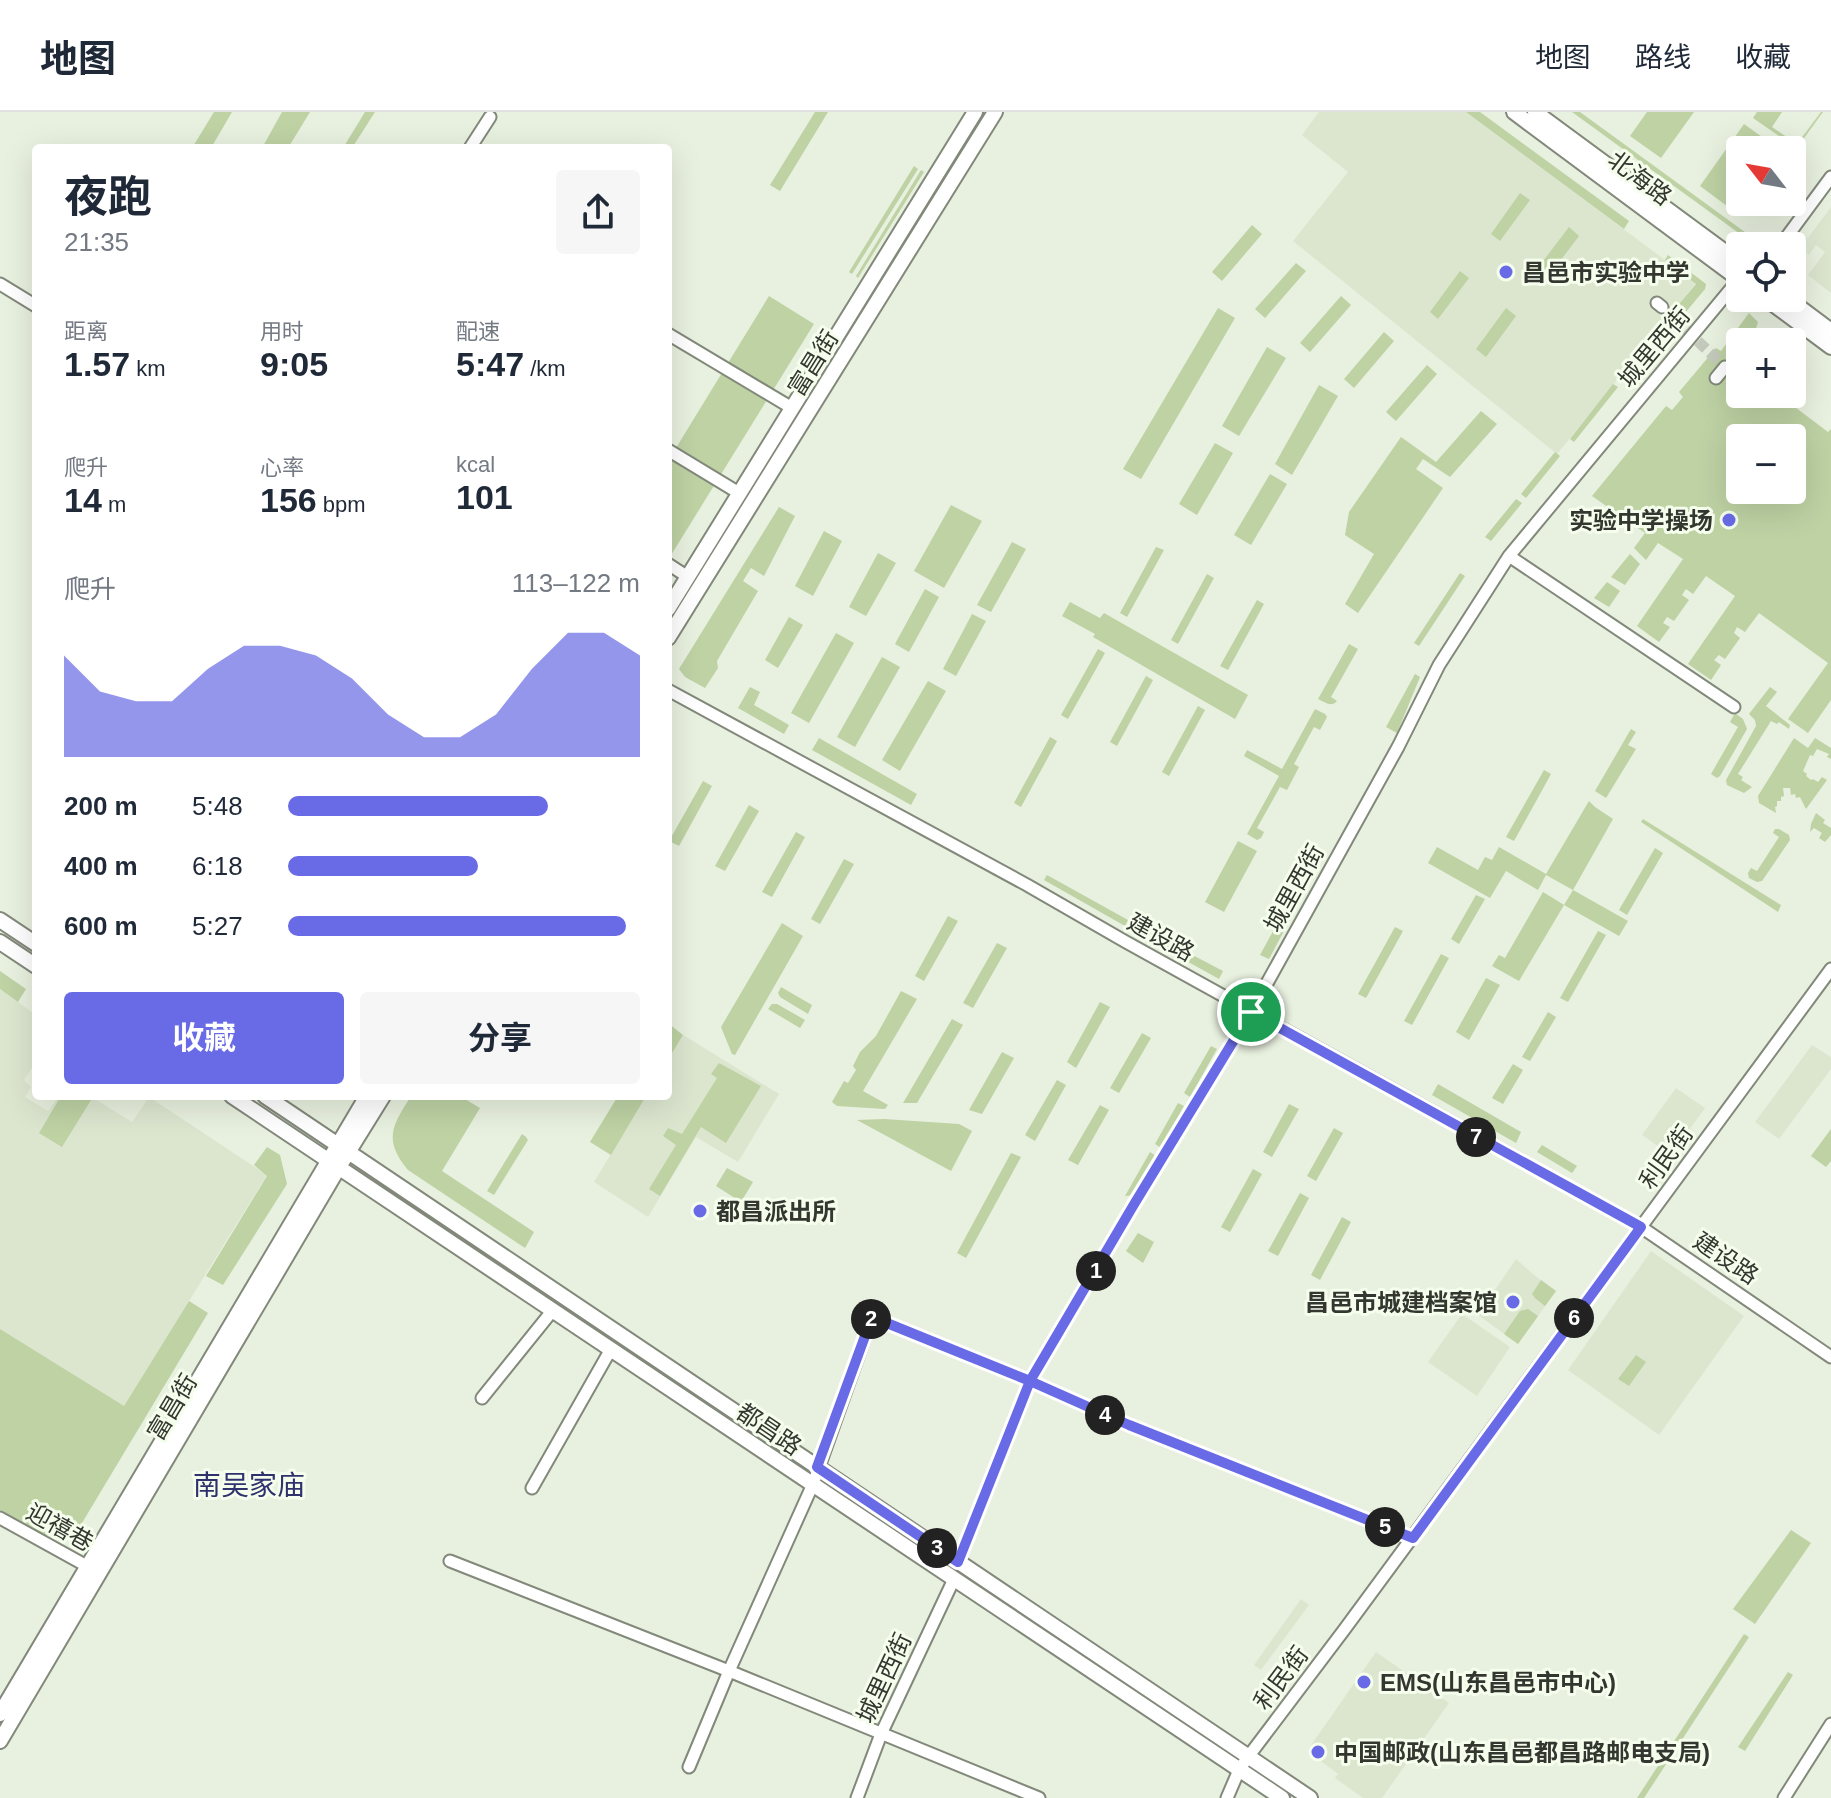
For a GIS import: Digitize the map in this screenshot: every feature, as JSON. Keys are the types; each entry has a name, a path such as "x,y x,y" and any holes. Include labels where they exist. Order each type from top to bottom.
{"main road":[{"name":"富昌街","path":"672,603 975,112"},
{"name":"富昌街","path":"672,632 995,112"},
{"name":"北海路","path":"1514,112 1538,116 1726,263"},
{"path":"1784,312 1831,347"},
{"path":"1806,312 1831,331"},
{"path":"0,920 32,941"},
{"path":"0,942 32,963"},
{"name":"都昌路","path":"238,1100 954,1579 1244,1763 1310,1798"},
{"path":"271,1100 958,1562 1244,1763"},
{"name":"富昌街","path":"0,1741 93,1570 343,1148 365,1100"},
{"name":"富昌街","path":"343,1148 380,1100"},
{"name":"富昌街","path":"0,1714 93,1570"},
{"name":"都昌路","path":"1244,1763 1282,1798"}],"street":[{"path":"473,144 490,117"},
{"path":"1790,232 1831,177"},
{"path":"0,284 32,304"},
{"name":"城里西街","path":"958,1562 1030,1381 1251,1012 1398,747 1439,665 1509,556 1726,291"},
{"path":"672,336 792,408"},
{"path":"1716,378 1725,367"},
{"path":"672,452 739,493"},
{"path":"1509,556 1734,707"},
{"path":"672,567 688,577"},
{"name":"建设路","path":"672,692 1027,885 1641,1227 1831,1357"},
{"name":"利民街","path":"1227,1798 1244,1763 1831,969"},
{"path":"482,1398 553,1310"},
{"path":"689,1767 813,1484 872,1317 1129,1425 1413,1538"},
{"path":"532,1488 611,1349"},
{"name":"迎禧巷","path":"0,1518 93,1570"},
{"path":"450,1561 1039,1798"},
{"name":"城里西街","path":"857,1798 881,1734 954,1579"},
{"path":"1784,1798 1831,1724"}],"shaded area":[{"name":"昌邑市实验中学","path":"1319,112 1466,112 1696,283 1557,454 1293,241 1348,172 1302,135"},
{"path":"1831,207 1831,293 1808,275 1825,252 1816,245 1809,255 1806,253 1808,238"},
{"path":"0,989 32,1012 32,1068 24,1080 31,1087 25,1097 48,1111 56,1100 96,1100 132,1122 147,1100 154,1100 267,1175 44,1535 0,1510"},
{"path":"683,1035 779,1094 738,1162 696,1137 648,1217 594,1182 644,1100 672,1100 672,1053"},
{"path":"1812,1045 1831,1057 1831,1069 1779,1139 1755,1122"},
{"path":"1676,1088 1705,1108 1671,1155 1642,1135"},
{"path":"1651,1251 1744,1316 1659,1435 1568,1370"},
{"name":"昌邑市城建档案馆","path":"1516,1259 1556,1291 1518,1344 1478,1315"},
{"path":"1462,1314 1510,1347 1477,1396 1428,1362"},
{"path":"1301,1599 1309,1605 1261,1670 1254,1665"},
{"path":"1376,1652 1449,1703 1382,1798 1363,1798 1335,1778 1338,1774 1310,1753 1309,1748"}],"green space":[{"path":"214,112 232,112 213,144 194,144"},
{"path":"282,112 310,112 290,144 264,144"},
{"path":"365,112 375,112 355,144 345,144"},
{"path":"815,112 828,112 780,191 770,185"},
{"path":"1466,112 1480,112 1629,221 1624,229"},
{"path":"1572,112 1580,112 1745,232 1737,232"},
{"path":"1647,112 1694,112 1661,158 1630,136"},
{"path":"1757,112 1782,112 1772,127 1785,136 1779,136 1753,118"},
{"path":"1821,112 1806,136 1803,136"},
{"path":"1744,124 1761,136 1735,136"},
{"path":"1726,149 1726,205 1700,186"},
{"path":"914,166 918,169 852,274 849,272"},
{"path":"921,170 924,172 858,278 856,276"},
{"path":"1520,193 1530,200 1500,241 1491,234"},
{"path":"1252,225 1262,234 1222,281 1212,272"},
{"path":"1569,227 1579,236 1548,277 1537,269"},
{"path":"1668,255 1706,284 1705,289 1661,342 1647,342 1696,284 1665,260"},
{"path":"1296,263 1306,271 1265,318 1255,309"},
{"path":"1460,271 1469,278 1438,319 1430,312"},
{"path":"769,296 814,324 672,554 672,454"},
{"path":"1341,296 1351,305 1310,352 1300,343"},
{"path":"1218,308 1235,318 1141,479 1123,469"},
{"path":"1506,308 1516,316 1486,357 1476,349"},
{"name":"实验中学操场","path":"1749,313 1758,322 1756,328 1738,328"},
{"path":"1384,332 1394,341 1354,388 1344,379"},
{"name":"实验中学操场","path":"1726,344 1726,408 1796,408 1828,432 1831,429 1831,700 1808,733 1788,719 1828,663 1759,613 1745,632 1737,627 1734,633 1740,638 1725,659 1719,655 1714,660 1721,665 1711,680 1688,664 1735,596 1706,576 1693,594 1686,589 1682,595 1689,600 1674,621 1667,617 1663,623 1670,627 1659,642 1637,626 1683,559 1658,543 1646,560 1634,548 1645,533 1592,496 1666,406 1672,410 1683,397 1679,392 1716,348 1721,351"},
{"path":"1267,347 1286,358 1239,436 1222,426"},
{"path":"1427,365 1437,374 1396,421 1386,412"},
{"path":"1613,384 1618,387 1574,442 1570,439"},
{"path":"1319,385 1338,396 1292,475 1275,464"},
{"path":"1481,411 1497,424 1450,477 1423,459 1416,469 1443,488 1358,613 1345,604 1374,554 1345,535 1349,512 1401,437 1436,462"},
{"path":"1215,443 1233,453 1197,515 1179,504"},
{"path":"1555,452 1560,456 1526,498 1521,494"},
{"path":"1270,474 1287,484 1251,545 1234,535"},
{"path":"1516,499 1522,503 1491,541 1485,537"},
{"path":"951,505 982,521 944,588 914,571"},
{"path":"779,507 795,516 764,576 751,568 743,581 758,591 717,661 718,668 705,688 685,677 679,669"},
{"path":"824,531 842,541 813,596 795,586"},
{"path":"1012,542 1026,549 991,612 977,605"},
{"path":"1156,547 1164,550 1127,617 1120,613"},
{"path":"878,553 896,563 866,616 849,607"},
{"path":"1630,554 1640,564 1625,585 1611,577"},
{"path":"1460,573 1465,576 1419,646 1414,643"},
{"path":"1207,574 1214,578 1178,644 1171,640"},
{"path":"1607,582 1620,591 1609,607 1594,598"},
{"path":"925,589 939,597 909,652 895,644"},
{"path":"1257,600 1264,604 1228,670 1220,666"},
{"path":"1070,602 1100,618 1104,613 1248,695 1235,719 1062,616"},
{"path":"972,614 986,621 956,676 943,669"},
{"path":"789,617 803,625 778,668 765,660"},
{"path":"836,633 854,643 809,723 791,713"},
{"path":"1349,644 1358,649 1331,697 1337,701 1328,704 1318,699"},
{"path":"1098,649 1105,653 1068,719 1061,715"},
{"path":"882,657 900,667 855,747 837,737"},
{"path":"1415,674 1420,677 1397,733 1386,727"},
{"path":"1146,676 1153,680 1117,746 1110,742"},
{"path":"928,681 946,691 900,771 882,760"},
{"path":"750,687 760,692 754,705 789,725 784,734 738,708"},
{"path":"1770,687 1777,692 1766,706 1790,725 1789,729 1771,721 1738,774 1752,787 1744,793 1727,785 1726,780 1756,726 1749,714"},
{"path":"1198,706 1205,710 1169,776 1162,772"},
{"path":"1315,709 1327,717 1320,730 1314,727 1294,764 1299,767 1287,790 1280,787 1257,828 1264,832 1257,840 1247,834 1279,776 1244,756 1247,750 1282,769"},
{"path":"1735,713 1743,719 1747,729 1717,778 1711,774 1738,727 1730,722"},
{"path":"1631,729 1636,732 1628,745 1636,749 1606,798 1595,791"},
{"path":"1050,737 1057,741 1021,807 1014,803"},
{"path":"819,738 917,794 911,805 812,750"},
{"path":"1794,738 1808,748 1815,738 1831,748 1831,759 1827,757 1829,754 1817,749 1813,756 1810,755 1803,771 1811,780 1818,782 1822,777 1827,780 1806,809 1800,797 1791,795 1790,788 1783,788 1784,796 1777,801 1776,813 1759,803 1758,796"},
{"path":"1544,770 1551,774 1514,841 1506,837"},
{"path":"703,781 712,786 679,846 672,842 672,836"},
{"path":"1589,801 1613,819 1573,890 1546,875 1538,890 1506,871 1490,898 1428,863 1437,847 1478,870 1485,857 1492,860 1499,847 1546,874"},
{"path":"749,805 759,811 725,871 715,866"},
{"path":"1816,813 1831,828 1831,835 1825,842 1819,838 1822,833 1814,828 1810,832"},
{"path":"1643,819 1781,905 1778,912 1641,822"},
{"path":"1775,829 1789,835 1790,840 1762,881 1757,882 1749,878 1748,873 1751,868 1757,871 1779,837 1773,833"},
{"path":"796,832 805,837 772,897 762,892"},
{"path":"1238,841 1257,851 1224,912 1205,902"},
{"path":"1655,848 1663,853 1627,915 1619,910"},
{"path":"844,859 854,864 820,924 811,919"},
{"path":"1047,875 1128,920 1125,926 1044,880"},
{"path":"1573,890 1628,921 1619,936 1564,905"},
{"path":"1543,892 1564,905 1519,981 1492,966 1499,955 1505,958"},
{"path":"1476,895 1485,899 1459,944 1451,939"},
{"path":"948,916 958,921 924,981 915,976"},
{"path":"782,923 803,936 735,1055 732,1054 721,1027"},
{"path":"1277,924 1285,929 1269,959 1260,955"},
{"path":"1395,927 1403,931 1366,998 1358,994"},
{"path":"1141,928 1223,971 1219,979 1138,934"},
{"path":"1598,931 1606,935 1568,1002 1560,998"},
{"path":"997,943 1007,948 973,1008 963,1003"},
{"path":"1441,954 1449,958 1412,1025 1404,1021"},
{"path":"0,971 26,989 18,1002 0,989"},
{"path":"1486,978 1500,985 1469,1040 1456,1032"},
{"path":"781,987 812,1005 808,1014 780,997"},
{"path":"901,991 917,999 863,1091 888,1105 885,1109 837,1106 832,1102 844,1081 848,1083 856,1070 853,1066 860,1052 876,1036"},
{"path":"1100,1002 1110,1007 1076,1068 1067,1062"},
{"path":"772,1004 805,1020 800,1028 768,1009"},
{"path":"1548,1012 1556,1017 1530,1061 1522,1057"},
{"path":"952,1019 963,1025 917,1103 903,1103"},
{"path":"672,1026 683,1035 672,1053"},
{"path":"1142,1033 1151,1038 1119,1093 1110,1088"},
{"path":"1211,1046 1217,1049 1190,1097 1184,1093"},
{"path":"1002,1052 1014,1058 982,1114 969,1110"},
{"path":"719,1063 761,1086 726,1143 701,1127 660,1196 649,1189 676,1145 663,1136 668,1128 682,1134 717,1078 711,1074"},
{"path":"1513,1064 1523,1070 1503,1104 1492,1098"},
{"path":"1057,1080 1066,1085 1035,1141 1025,1135"},
{"path":"1438,1084 1521,1132 1516,1143 1432,1095"},
{"path":"59,1100 91,1100 62,1147 39,1133"},
{"path":"409,1100 467,1100 480,1108 442,1171 534,1232 525,1248 408,1170 393,1141 399,1116"},
{"path":"616,1100 644,1100 611,1155 590,1142"},
{"path":"1178,1103 1184,1106 1161,1148 1155,1144"},
{"path":"1289,1104 1299,1109 1272,1157 1263,1152"},
{"path":"1100,1105 1109,1110 1078,1165 1068,1160"},
{"path":"857,1120 959,1124 972,1131 951,1171"},
{"path":"1334,1128 1343,1133 1316,1181 1307,1176"},
{"path":"1831,1129 1831,1161 1826,1167 1811,1156"},
{"path":"522,1134 528,1140 494,1195 487,1191"},
{"path":"1542,1145 1577,1166 1572,1173 1537,1152"},
{"path":"267,1147 280,1155 287,1184 223,1285 206,1276 267,1176 254,1165"},
{"path":"1150,1152 1156,1156 1134,1195 1125,1196"},
{"path":"1011,1153 1021,1157 966,1258 957,1253"},
{"path":"727,1168 753,1182 741,1202 716,1186"},
{"path":"1253,1169 1262,1174 1230,1232 1221,1227"},
{"path":"1300,1193 1309,1198 1278,1256 1268,1251"},
{"path":"1342,1217 1351,1222 1320,1280 1311,1275"},
{"path":"1138,1233 1154,1242 1143,1263 1126,1251"},
{"path":"1541,1280 1556,1291 1545,1306 1532,1294"},
{"path":"189,1301 208,1313 76,1533 65,1539 44,1535 0,1510 0,1329 124,1406"},
{"path":"1528,1309 1538,1316 1518,1344 1504,1334 1520,1311"},
{"path":"1636,1355 1646,1362 1629,1386 1618,1379"},
{"path":"1791,1530 1811,1543 1755,1624 1733,1609"},
{"path":"1744,1634 1749,1637 1644,1798 1637,1798"},
{"path":"1788,1672 1793,1675 1745,1751 1738,1747"}],"tunnel":[{"path":"1662,307 1725,367"}],"place":[{"name":"昌邑市实验中学","path":"1506,272"},
{"name":"实验中学操场","path":"1729,520"},
{"name":"都昌派出所","path":"700,1211"},
{"name":"昌邑市城建档案馆","path":"1513,1302"},
{"name":"EMS(山东昌邑市中心)","path":"1364,1682"},
{"name":"中国邮政(山东昌邑都昌路邮电支局)","path":"1318,1752"}],"district":[{"name":"南吴家庙","path":"249,1485"}],"route":[{"path":"1251,1012 1030,1381 872,1317 817,1467 958,1562 1030,1381 1129,1425 1413,1538 1641,1227 1251,1012"}]}
